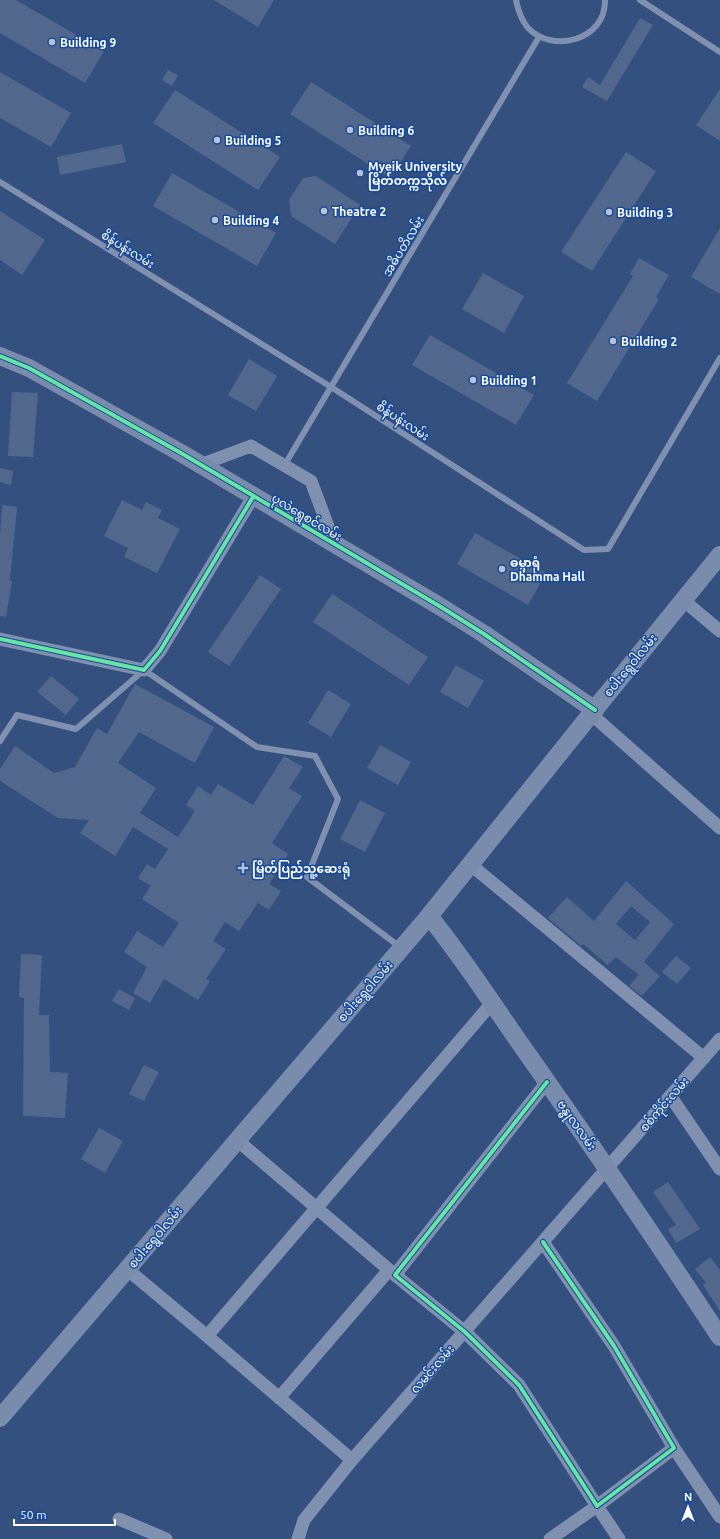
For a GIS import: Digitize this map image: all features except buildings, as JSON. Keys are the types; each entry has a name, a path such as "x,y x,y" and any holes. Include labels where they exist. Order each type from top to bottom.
{"street":[{"name":"ပုလဲရွေစင်လမ်း","path":"0,356 29,368 200,465 484,634 593,712"},
{"path":"200,465 251,446 311,481 335,545"},
{"path":"0,638 144,670 160,651 253,496"},
{"name":"စပါးရွေဝါလမ်း","path":"0,1418 429,916 720,555"},
{"path":"683,600 720,631"},
{"path":"593,712 720,828"},
{"path":"471,865 704,1058"},
{"name":"ဗန္ဓုလလမ်း","path":"429,916 456,949 492,1003 608,1168 720,1337"},
{"path":"208,1336 492,1003"},
{"name":"စစ်ကိုင်းလမ်း","path":"608,1168 720,1040"},
{"path":"279,1398 392,1272 547,1082"},
{"path":"671,1097 720,1169"},
{"path":"237,1140 317,1209 465,1332 519,1385 618,1539"},
{"name":"လမင်းလမ်း","path":"298,1539 304,1520 352,1460 608,1168"},
{"path":"543,1242 614,1346 674,1448 720,1517"},
{"path":"128,1270 208,1336 352,1460"},
{"path":"550,1539 597,1506 674,1448"},
{"path":"119,1519 166,1539"}],"lane":[{"path":"516,0 519,14 527,27 539,37 553,42 567,42 581,38 592,30 601,18 605,0"},
{"path":"640,0 720,52"},
{"name":"အဓိပတိလမ်း","path":"284,466 539,37"},
{"name":"စိန်ပန်းလမ်း","path":"0,182 331,387 584,550 608,549 720,358"},
{"path":"0,741 17,715 76,729 144,670 257,747 315,756 338,799 307,877 402,948"}],"cycle path":[{"path":"0,356 29,368 181,453 441,607 484,634 595,710"},
{"path":"0,639 144,670 160,651 253,497"},
{"path":"543,1242 614,1346 674,1448 597,1506 519,1385 465,1332 395,1275 547,1082"}],"place":[{"name":"Building 9","path":"52,42"},
{"name":"Building 6","path":"350,130"},
{"name":"Building 5","path":"217,140"},
{"name":"Myeik University မြိတ်တက္ကသိုလ်","path":"360,173"},
{"name":"Theatre 2","path":"324,211"},
{"name":"Building 3","path":"609,212"},
{"name":"Building 4","path":"215,220"},
{"name":"Building 2","path":"613,341"},
{"name":"Building 1","path":"473,380"},
{"name":"ဓမ္မာရုံ Dhamma Hall","path":"502,569"},
{"name":"မြိတ်ပြည်သူ့ဆေးရုံ","path":"243,868"}]}
